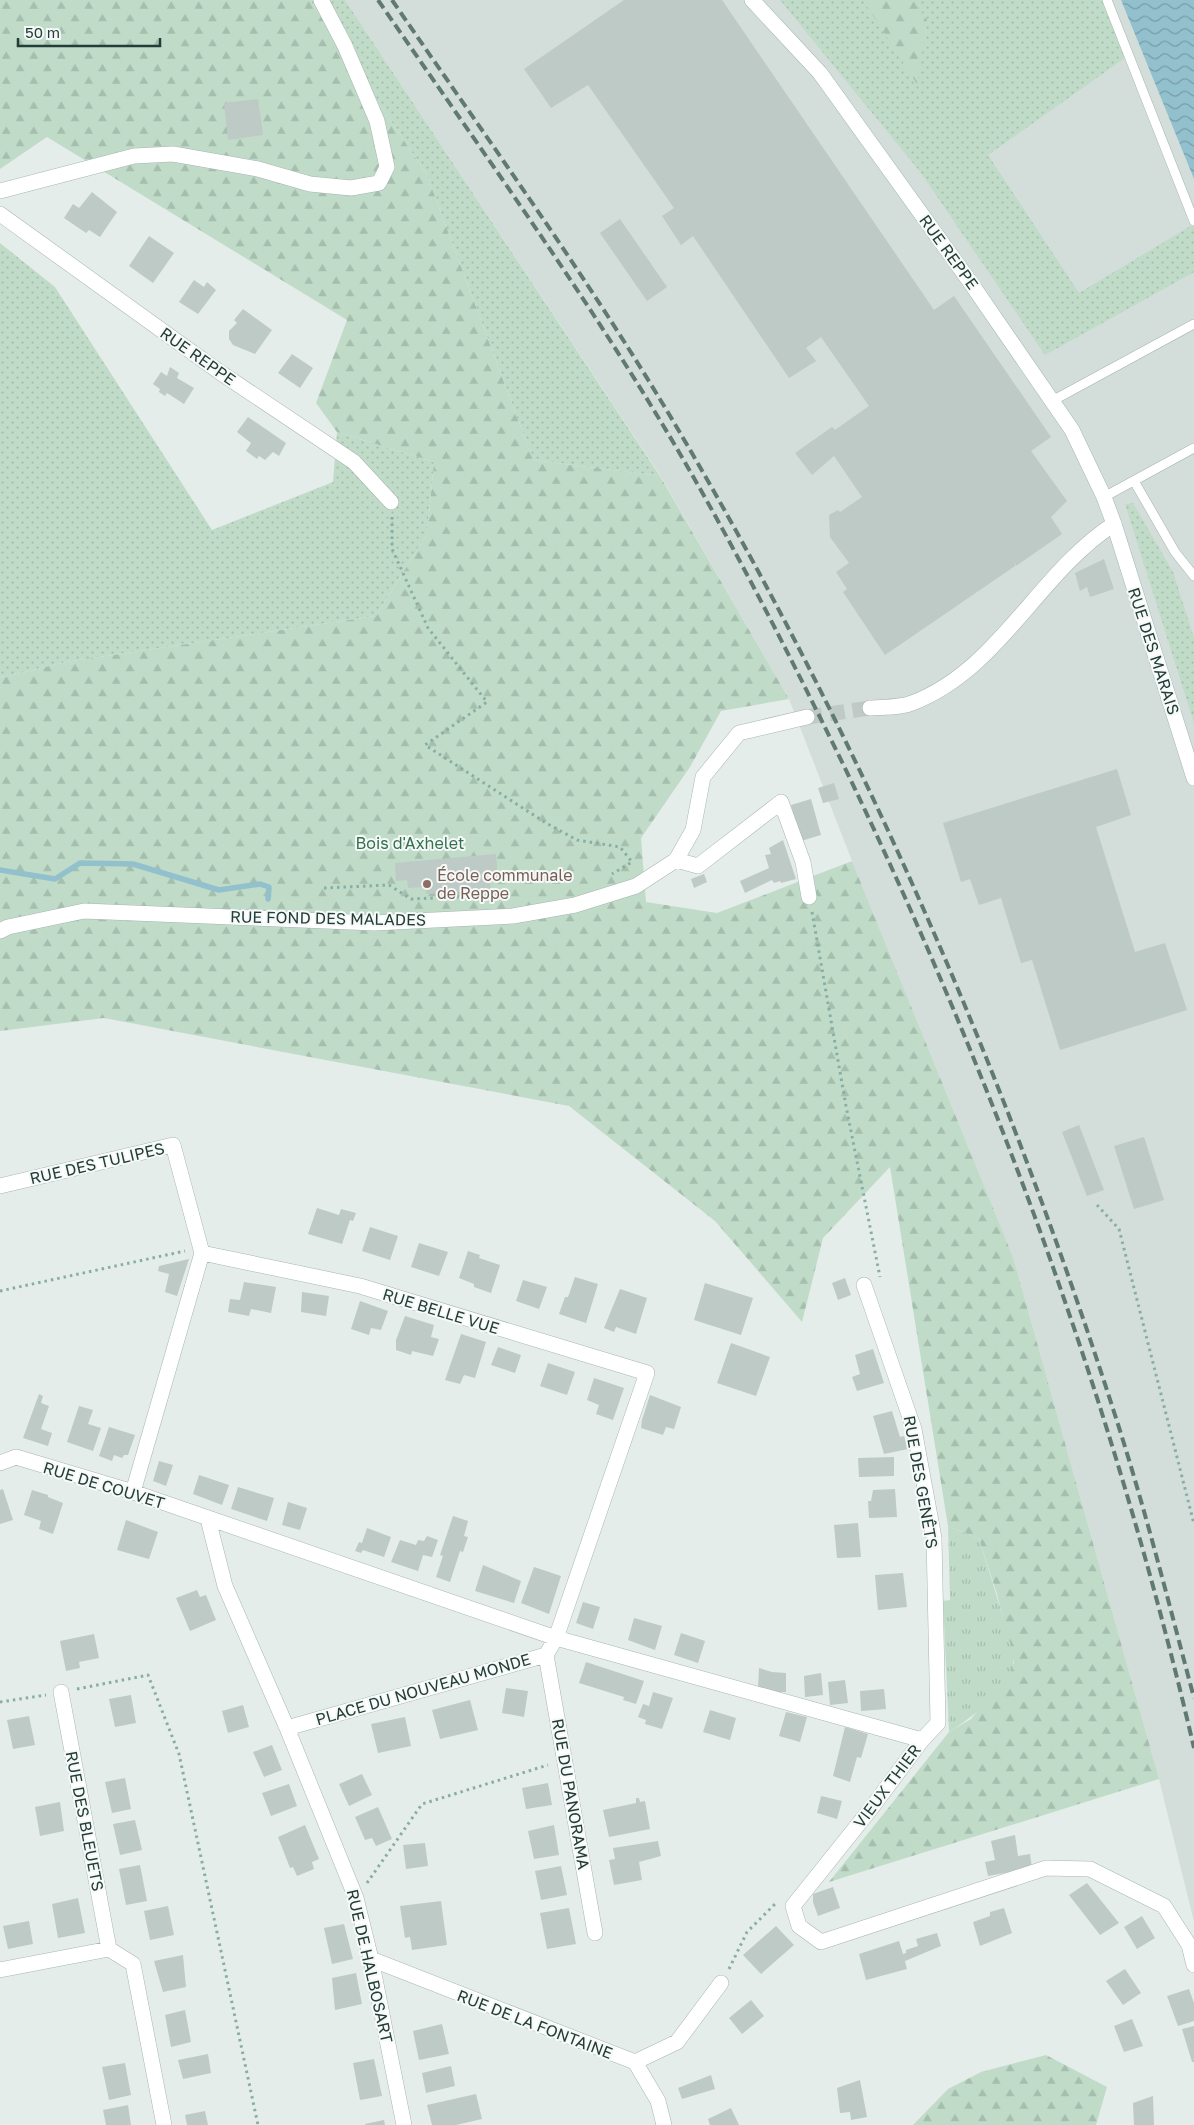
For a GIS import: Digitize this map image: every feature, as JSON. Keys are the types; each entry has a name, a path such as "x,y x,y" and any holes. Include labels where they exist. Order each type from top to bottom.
{"street":[{"path":"0,191 134,156 173,154 258,169 310,184 351,188 379,184 387,167 377,121 345,46 321,0"},
{"name":"RUE REPPE","path":"752,0 820,73 968,279 1072,430 1104,497 1114,524"},
{"name":"RUE REPPE","path":"0,214 221,372 354,462 391,502"},
{"path":"870,708 910,704 946,686 982,658 1091,539 1114,524"},
{"name":"RUE DES MARAIS","path":"1114,524 1194,778"},
{"name":"RUE FOND DES MALADES","path":"0,931 8,927 84,911 374,923 513,916 575,905 636,886 676,860 693,830 703,777 739,733 807,717"},
{"path":"676,860 698,866 780,802 803,862 809,897"},
{"name":"RUE DES TULIPES","path":"0,1186 173,1145 202,1253"},
{"path":"133,1492 202,1253"},
{"name":"RUE BELLE VUE","path":"202,1253 360,1286 647,1374 556,1638"},
{"name":"RUE DES GENÊTS","path":"864,1285 914,1428 934,1538 938,1723 922,1740"},
{"name":"RUE DE COUVET","path":"0,1463 16,1457 133,1492 208,1519"},
{"path":"208,1519 225,1586 288,1728"},
{"name":"PLACE DU NOUVEAU MONDE","path":"208,1519 556,1638 546,1654 288,1728"},
{"name":"VIEUX THIER","path":"556,1638 922,1740 873,1806 793,1906 799,1926 821,1942 1046,1868 1090,1869 1164,1906 1189,1945 1194,1965"},
{"name":"RUE DU PANORAMA","path":"546,1654 596,1933"},
{"name":"RUE DES BLEUETS","path":"61,1692 109,1949"},
{"name":"RUE DE HALBOSART","path":"288,1728 356,1898 371,1959 404,2125"},
{"path":"0,1970 109,1949 133,1964 164,2125"},
{"name":"RUE DE LA FONTAINE","path":"371,1959 635,2062 658,2101 664,2125"},
{"path":"635,2062 677,2042 721,1984"}],"lane":[{"path":"1107,0 1194,221"},
{"path":"1052,401 1194,324"},
{"path":"1104,497 1194,448"},
{"path":"1134,481 1175,552 1194,576"}],"path":[{"path":"391,502 392,549 428,628 487,702 426,744 546,823 577,840 620,847 632,862 609,876"},
{"path":"324,888 389,885 411,899 500,895"},
{"path":"809,897 846,1106 881,1280"},
{"path":"1097,1205 1119,1229 1194,1524"},
{"path":"0,1291 193,1249 202,1253"},
{"path":"0,1702 148,1675 179,1754 258,2125"},
{"path":"356,1898 422,1804 565,1760"},
{"path":"721,1984 747,1932 779,1899"}],"shaded area":[{"path":"345,0 1121,0 1194,179 1194,1922 1159,1779 1013,1257 852,861 789,699 660,475"}],"green space":[{"name":"Bois d'Axhelet","path":"0,0 310,0 427,175 533,460 660,476 789,699 721,711 690,767 641,838 646,902 717,913 852,861 1013,1257 1159,1779 829,1882 949,1732 971,1719 1014,1663 997,1594 979,1539 948,1526 890,1167 823,1238 802,1322 715,1221 569,1106 104,1018 0,1031 0,678 66,662 376,616 427,534 434,462 337,432 316,403 347,320 47,137 0,169"},
{"path":"310,0 345,0 660,476 533,460 427,175"},
{"path":"780,0 1107,0 1129,55 988,155 1079,293 1194,224 1194,272 1045,355 921,173"},
{"path":"863,0 913,0 927,20 917,84"},
{"path":"0,243 55,287 212,530 333,482 337,432 434,462 427,534 376,616 66,662 0,678"},
{"path":"1133,503 1173,572 1194,638 1194,723 1125,504"},
{"path":"948,1526 979,1539 1013,1652 1013,1664 1010,1674 996,1693 977,1712 949,1732 943,1601 950,1600"},
{"path":"1046,2055 1107,2087 1096,2125 913,2125 948,2089 981,2072"}],"water":[{"path":"1121,0 1194,0 1194,179"}],"building":[{"path":"624,0 722,0 934,310 954,296 1051,437 1031,451 1067,501 1051,517 1062,534 1016,566 1015,563 1015,566 885,655 843,592 847,589 836,572 849,563 830,537 829,515 838,510 840,512 862,497 834,456 812,475 795,453 832,427 835,430 869,406 821,337 806,348 816,361 789,378 693,236 681,245 662,216 674,208 588,85 551,108 524,69"},
{"path":"258,99 263,135 228,140 224,103"},
{"path":"92,192 117,212 100,237 89,230 86,233 64,218 73,204 79,208"},
{"path":"620,219 667,287 647,301 600,233"},
{"path":"149,236 174,253 153,283 129,266"},
{"path":"194,280 204,287 207,282 216,290 198,314 179,302"},
{"path":"243,309 272,330 255,354 233,345 229,339 229,331 237,323 234,320"},
{"path":"292,354 313,368 300,388 278,373"},
{"path":"170,367 179,373 177,378 194,388 184,404 167,393 165,396 153,384 161,372 167,376"},
{"path":"248,417 286,443 279,456 273,452 265,460 259,456 257,459 246,451 251,443 237,432"},
{"path":"1104,559 1114,589 1090,597 1087,587 1080,591 1075,573"},
{"path":"1117,769 1131,815 1096,827 1135,952 1165,943 1187,1010 1060,1050 1032,960 1021,963 1001,898 979,905 970,879 961,882 943,823"},
{"path":"834,783 839,799 823,803 818,788"},
{"path":"811,799 821,835 801,841 791,805"},
{"path":"783,840 796,879 781,883 780,881 774,883 772,880 745,893 740,881 769,868 765,855 771,854 769,848"},
{"path":"496,854 498,881 490,881 491,889 426,894 425,887 408,888 407,880 396,881 395,863"},
{"path":"704,874 707,882 694,888 691,879"},
{"path":"1079,1125 1104,1190 1087,1196 1062,1132"},
{"path":"1144,1137 1164,1200 1134,1209 1114,1146"},
{"path":"317,1208 339,1215 341,1209 356,1213 353,1221 350,1220 342,1244 308,1234"},
{"path":"370,1227 398,1236 390,1260 362,1251"},
{"path":"419,1243 448,1252 439,1276 411,1267"},
{"path":"468,1251 480,1255 479,1258 500,1265 491,1293 474,1287 474,1284 459,1278"},
{"path":"189,1259 177,1296 165,1292 169,1274 158,1271 159,1266"},
{"path":"575,1277 598,1284 586,1323 559,1314 565,1297 568,1297"},
{"path":"845,1278 851,1295 838,1300 832,1283"},
{"path":"523,1280 547,1287 539,1309 516,1301"},
{"path":"244,1282 276,1287 271,1313 251,1309 249,1316 228,1312 230,1299 240,1300"},
{"path":"705,1283 753,1298 741,1335 694,1320"},
{"path":"620,1289 647,1298 636,1334 616,1327 614,1332 604,1328"},
{"path":"302,1292 329,1296 326,1316 301,1312"},
{"path":"360,1301 388,1311 381,1330 371,1328 369,1335 351,1329"},
{"path":"405,1316 434,1325 431,1337 439,1339 433,1356 412,1351 411,1355 396,1350 396,1340"},
{"path":"461,1334 486,1342 475,1378 464,1375 460,1384 445,1380"},
{"path":"731,1343 770,1357 756,1396 717,1383"},
{"path":"498,1347 521,1355 515,1373 491,1365"},
{"path":"873,1349 884,1383 857,1391 852,1377 860,1374 855,1355"},
{"path":"548,1363 575,1372 567,1395 540,1386"},
{"path":"594,1378 624,1388 613,1420 596,1414 599,1405 587,1400"},
{"path":"39,1394 43,1396 41,1403 49,1406 41,1429 52,1433 48,1446 23,1438"},
{"path":"650,1395 681,1407 674,1429 666,1427 663,1435 641,1428"},
{"path":"79,1406 93,1410 88,1424 101,1428 93,1451 67,1442"},
{"path":"892,1411 900,1437 904,1436 908,1449 884,1454 873,1416"},
{"path":"109,1427 135,1435 128,1455 124,1455 122,1458 114,1455 112,1461 99,1456"},
{"path":"894,1457 894,1476 859,1477 858,1458"},
{"path":"159,1461 173,1465 166,1486 153,1481"},
{"path":"199,1475 229,1485 222,1505 193,1494"},
{"path":"238,1487 274,1498 267,1521 231,1509"},
{"path":"3,1489 13,1520 0,1524 0,1490"},
{"path":"895,1489 897,1517 869,1518 868,1501 871,1501 873,1490"},
{"path":"32,1490 48,1495 48,1497 63,1503 53,1534 39,1529 41,1521 24,1515"},
{"path":"288,1502 307,1508 300,1530 282,1525"},
{"path":"453,1516 468,1521 464,1536 468,1537 463,1552 460,1551 450,1582 436,1577 443,1556 440,1555"},
{"path":"126,1520 158,1532 149,1559 117,1550"},
{"path":"858,1523 861,1557 837,1558 834,1525"},
{"path":"367,1528 391,1537 384,1557 363,1550 361,1553 355,1551 359,1542 362,1543"},
{"path":"427,1536 438,1540 432,1557 423,1555 418,1571 391,1562 400,1540 416,1545 418,1540 424,1541"},
{"path":"483,1565 521,1581 514,1603 475,1591"},
{"path":"534,1567 561,1576 549,1614 521,1603"},
{"path":"903,1573 907,1607 878,1610 875,1575"},
{"path":"197,1590 200,1597 206,1595 216,1620 190,1631 176,1598"},
{"path":"583,1602 600,1607 593,1629 576,1623"},
{"path":"634,1618 662,1626 655,1650 628,1640"},
{"path":"681,1633 705,1641 698,1663 674,1655"},
{"path":"94,1634 99,1658 79,1662 80,1668 66,1671 60,1641"},
{"path":"586,1662 644,1681 636,1704 623,1700 624,1697 579,1683"},
{"path":"759,1668 772,1672 786,1673 786,1692 772,1692 758,1688"},
{"path":"821,1673 823,1695 805,1697 804,1676"},
{"path":"845,1680 848,1703 830,1705 828,1682"},
{"path":"506,1688 528,1691 524,1717 502,1713"},
{"path":"884,1689 886,1709 861,1711 860,1691"},
{"path":"653,1692 673,1698 662,1729 645,1724 646,1720 638,1717 643,1704 649,1706"},
{"path":"131,1695 136,1723 115,1727 109,1699"},
{"path":"470,1700 478,1730 440,1739 432,1710"},
{"path":"243,1705 249,1727 228,1733 222,1711"},
{"path":"710,1710 736,1718 730,1740 703,1732"},
{"path":"786,1712 807,1717 800,1742 779,1736"},
{"path":"29,1716 35,1745 13,1749 7,1720"},
{"path":"405,1717 411,1746 378,1753 371,1724"},
{"path":"845,1727 868,1734 861,1758 857,1757 850,1782 833,1776"},
{"path":"272,1745 282,1770 264,1777 253,1752"},
{"path":"362,1774 372,1795 349,1806 339,1784"},
{"path":"125,1778 131,1809 112,1813 105,1782"},
{"path":"548,1783 552,1805 526,1809 522,1788"},
{"path":"289,1784 297,1806 271,1816 262,1793"},
{"path":"821,1796 842,1801 837,1819 817,1813"},
{"path":"636,1798 639,1798 640,1802 645,1801 650,1829 609,1837 603,1810 636,1803"},
{"path":"60,1802 64,1831 40,1836 35,1807"},
{"path":"378,1807 392,1839 376,1846 372,1838 365,1840 355,1817"},
{"path":"135,1820 142,1850 120,1855 113,1824"},
{"path":"305,1825 319,1859 312,1862 314,1869 297,1876 293,1867 290,1868 278,1837"},
{"path":"554,1825 559,1855 534,1859 528,1831"},
{"path":"1015,1835 1018,1856 1030,1854 1032,1868 988,1876 985,1862 995,1860 991,1841"},
{"path":"658,1841 661,1856 639,1862 642,1880 614,1885 609,1860 615,1859 613,1848"},
{"path":"425,1843 428,1866 406,1869 403,1845"},
{"path":"140,1865 147,1901 126,1905 119,1869"},
{"path":"561,1866 567,1895 541,1900 535,1871"},
{"path":"1087,1883 1119,1923 1100,1935 1069,1895"},
{"path":"833,1887 840,1908 818,1916 813,1902 813,1894"},
{"path":"78,1898 85,1933 58,1938 52,1904"},
{"path":"441,1901 447,1945 412,1950 410,1937 405,1938 400,1906"},
{"path":"168,1906 174,1935 150,1940 144,1911"},
{"path":"569,1908 576,1944 547,1949 540,1913"},
{"path":"1004,1908 1012,1933 980,1946 973,1922 990,1916 990,1912"},
{"path":"1142,1916 1155,1938 1137,1949 1124,1927"},
{"path":"29,1921 33,1944 8,1949 3,1926"},
{"path":"344,1924 353,1959 332,1964 324,1928"},
{"path":"776,1926 794,1945 761,1974 743,1955"},
{"path":"937,1933 941,1946 905,1961 907,1969 866,1980 859,1954 899,1941 903,1954 906,1953 906,1950 918,1946 916,1939"},
{"path":"183,1955 186,1987 163,1992 154,1961"},
{"path":"1125,1969 1141,1993 1123,2005 1106,1981"},
{"path":"356,1973 362,2004 335,2010 332,1978"},
{"path":"1189,1989 1194,2003 1194,2021 1178,2026 1167,1996"},
{"path":"751,2000 764,2016 742,2034 729,2018"},
{"path":"185,2010 191,2042 171,2047 165,2015"},
{"path":"1132,2019 1143,2046 1124,2052 1114,2026"},
{"path":"442,2024 449,2054 419,2060 413,2031"},
{"path":"1194,2026 1194,2062 1192,2062 1182,2029"},
{"path":"208,2054 211,2073 183,2079 178,2060"},
{"path":"374,2059 382,2096 360,2100 353,2063"},
{"path":"125,2063 131,2095 109,2100 102,2067"},
{"path":"451,2066 455,2086 426,2093 422,2073"},
{"path":"711,2075 715,2089 682,2099 678,2088"},
{"path":"860,2080 867,2117 851,2120 850,2112 840,2113 837,2088"},
{"path":"476,2094 482,2119 456,2125 432,2125 427,2105"},
{"path":"1153,2096 1154,2125 1134,2125 1133,2103"},
{"path":"128,2105 131,2125 106,2125 103,2110"},
{"path":"731,2108 739,2125 710,2125 708,2119"},
{"path":"205,2111 208,2125 187,2125 185,2115"},
{"path":"384,2120 385,2125 365,2125 365,2124"}],"waterway":[{"path":"0,870 55,879 80,863 133,864 219,890 260,884 269,887 268,899"}],"tunnel":[{"path":"807,717 870,708"}],"railway":[{"path":"378,0 531,221 605,333 676,447 742,565 844,766 899,884 951,1004 1000,1125 1046,1248 1088,1371 1127,1496 1162,1621 1194,1748"},
{"path":"392,0 543,219 652,386 751,559 813,677 872,796 927,917 979,1040 1028,1164 1073,1289 1136,1485 1194,1698"}],"place":[{"name":"École communale de Reppe","path":"427,884"}]}
